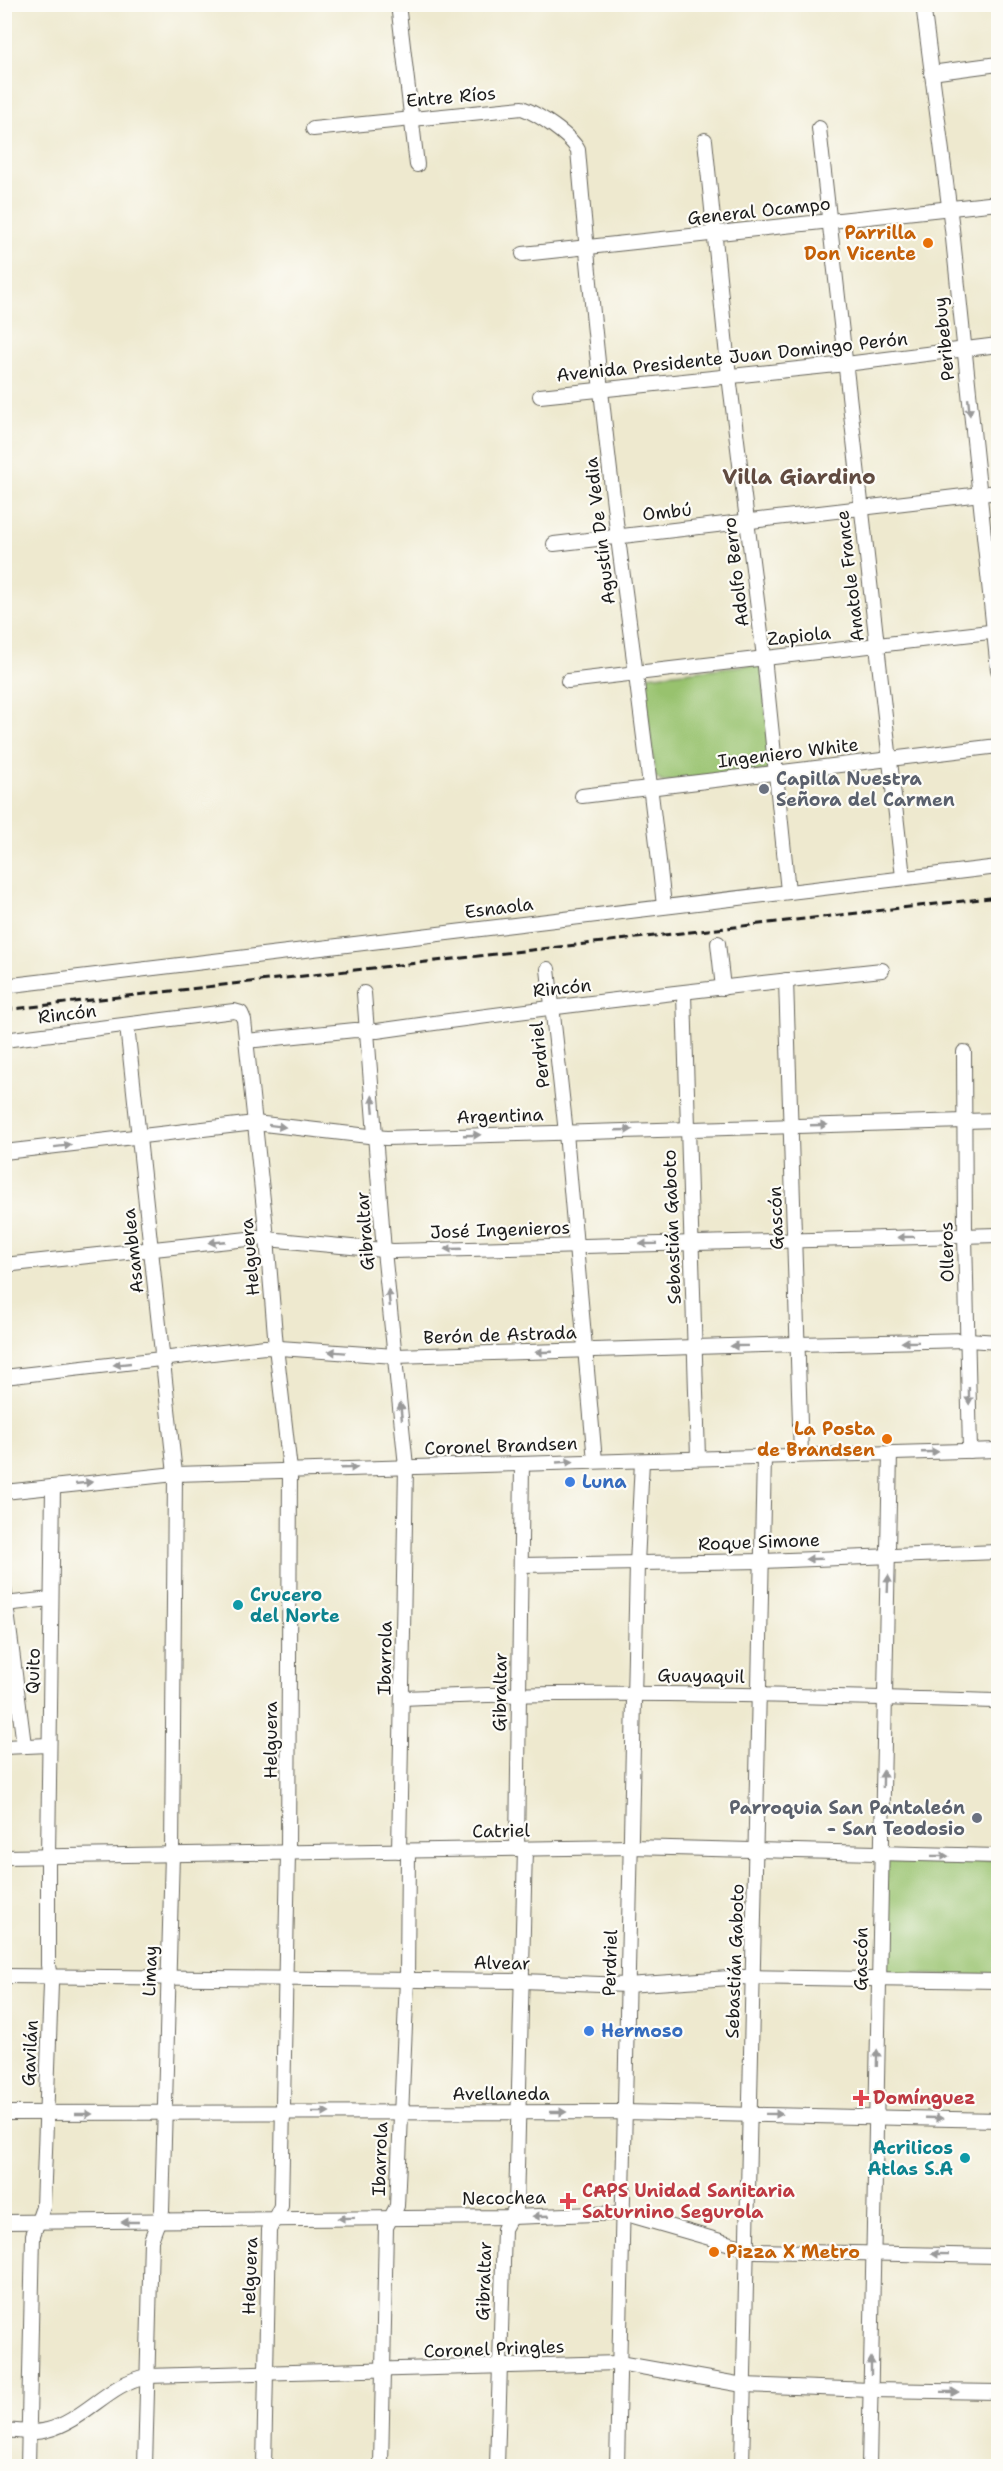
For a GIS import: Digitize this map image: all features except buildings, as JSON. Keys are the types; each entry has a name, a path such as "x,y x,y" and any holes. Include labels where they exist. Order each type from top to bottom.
{"street":[{"path":"398,4 417,165"},
{"name":"Peribebuy","path":"923,4 949,209 979,495 997,631 999,670"},
{"path":"931,73 999,64"},
{"name":"Entre Ríos","path":"313,129 522,108 530,111 567,137 578,150"},
{"name":"Anatole France","path":"819,128 903,877"},
{"name":"Adolfo Berro","path":"705,140 729,376 777,772 788,891"},
{"name":"Agustín De Vedia","path":"578,150 601,389 652,787 664,906"},
{"name":"General Ocampo","path":"523,255 999,203"},
{"name":"Avenida Presidente Juan Domingo Perón","path":"540,396 846,364 999,345"},
{"name":"Ombú","path":"554,544 999,492"},
{"name":"Zapiola","path":"568,681 997,631"},
{"name":"Ingeniero White","path":"582,796 999,746"},
{"name":"Esnaola","path":"4,986 999,867"},
{"path":"718,943 723,988"},
{"name":"Perdriel","path":"548,969 566,1133 574,1245 595,1461"},
{"name":"Rincón","path":"246,1041 367,1030 553,1006 684,994 882,970"},
{"name":"Gascón","path":"786,980 801,1455"},
{"name":"Gibraltar","path":"364,993 384,1251 406,1466"},
{"name":"Sebastián Gaboto","path":"684,994 698,1458"},
{"name":"Rincón","path":"4,1040 234,1011 241,1013"},
{"name":"Helguera","path":"241,1013 244,1020 290,1470 288,1853 281,2207 269,2230 264,2466"},
{"name":"Asamblea","path":"127,1026 175,1474"},
{"name":"Olleros","path":"964,1052 970,1451"},
{"name":"Argentina","path":"4,1152 255,1123 376,1137 999,1120"},
{"name":"José Ingenieros","path":"4,1265 151,1248 267,1238 384,1251 999,1235"},
{"name":"Berón de Astrada","path":"4,1377 276,1347 395,1356 968,1340 999,1342"},
{"name":"Coronel Brandsen","path":"4,1492 175,1474 999,1450"},
{"name":"Gascón","path":"869,2466 890,1453"},
{"name":"Sebastián Gaboto","path":"742,2466 752,1978 761,1695 764,1457"},
{"name":"Perdriel","path":"617,2466 637,1564 642,1461"},
{"name":"Gibraltar","path":"497,2466 504,2229 516,2207 522,1981 518,1693 522,1464"},
{"name":"Ibarrola","path":"381,2466 386,2227 397,2206 407,1980 403,1698 406,1466"},
{"name":"Limay","path":"145,2466 151,2240 162,2211 172,1854 175,1474"},
{"name":"Quito","path":"48,1856 53,1487"},
{"name":"Roque Simone","path":"521,1565 762,1561 999,1552"},
{"path":"4,1588 24,1745"},
{"path":"5,1604 51,1599"},
{"name":"Guayaquil","path":"403,1698 518,1693 635,1692 999,1701"},
{"path":"4,1747 49,1745"},
{"name":"Catriel","path":"4,1857 631,1847 999,1856"},
{"name":"Gavilán","path":"28,2466 33,2235 43,2207 50,1976 48,1965 48,1856"},
{"name":"Alvear","path":"4,1976 522,1981 627,1985 752,1978 999,1981"},
{"name":"Avellaneda","path":"4,2113 624,2112 999,2120"},
{"name":"Necochea","path":"4,2222 511,2217 623,2213 747,2250 999,2256"},
{"name":"Coronel Pringles","path":"4,2430 29,2432 55,2428 127,2383 147,2376 620,2363 743,2385 999,2392"}],"green space":[{"path":"758,664 762,668 772,770 662,782 655,777 643,681 646,676"},
{"path":"886,1860 998,1860 998,1978 884,1973"}],"railway":[{"path":"4,1010 998,897"}],"place":[{"name":"Parrilla Don Vicente","path":"928,243"},
{"name":"Capilla Nuestra Señora del Carmen","path":"764,789"},
{"name":"La Posta de Brandsen","path":"887,1439"},
{"name":"Luna","path":"570,1482"},
{"name":"Crucero del Norte","path":"238,1605"},
{"name":"Parroquia San Pantaleón - San Teodosio","path":"977,1818"},
{"name":"Hermoso","path":"589,2031"},
{"name":"Domínguez","path":"861,2098"},
{"name":"Acrilicos Atlas S.A","path":"965,2158"},
{"name":"CAPS Unidad Sanitaria Saturnino Segurola","path":"568,2201"},
{"name":"Pizza X Metro","path":"714,2252"}],"district":[{"name":"Villa Giardino","path":"799,477"}]}
